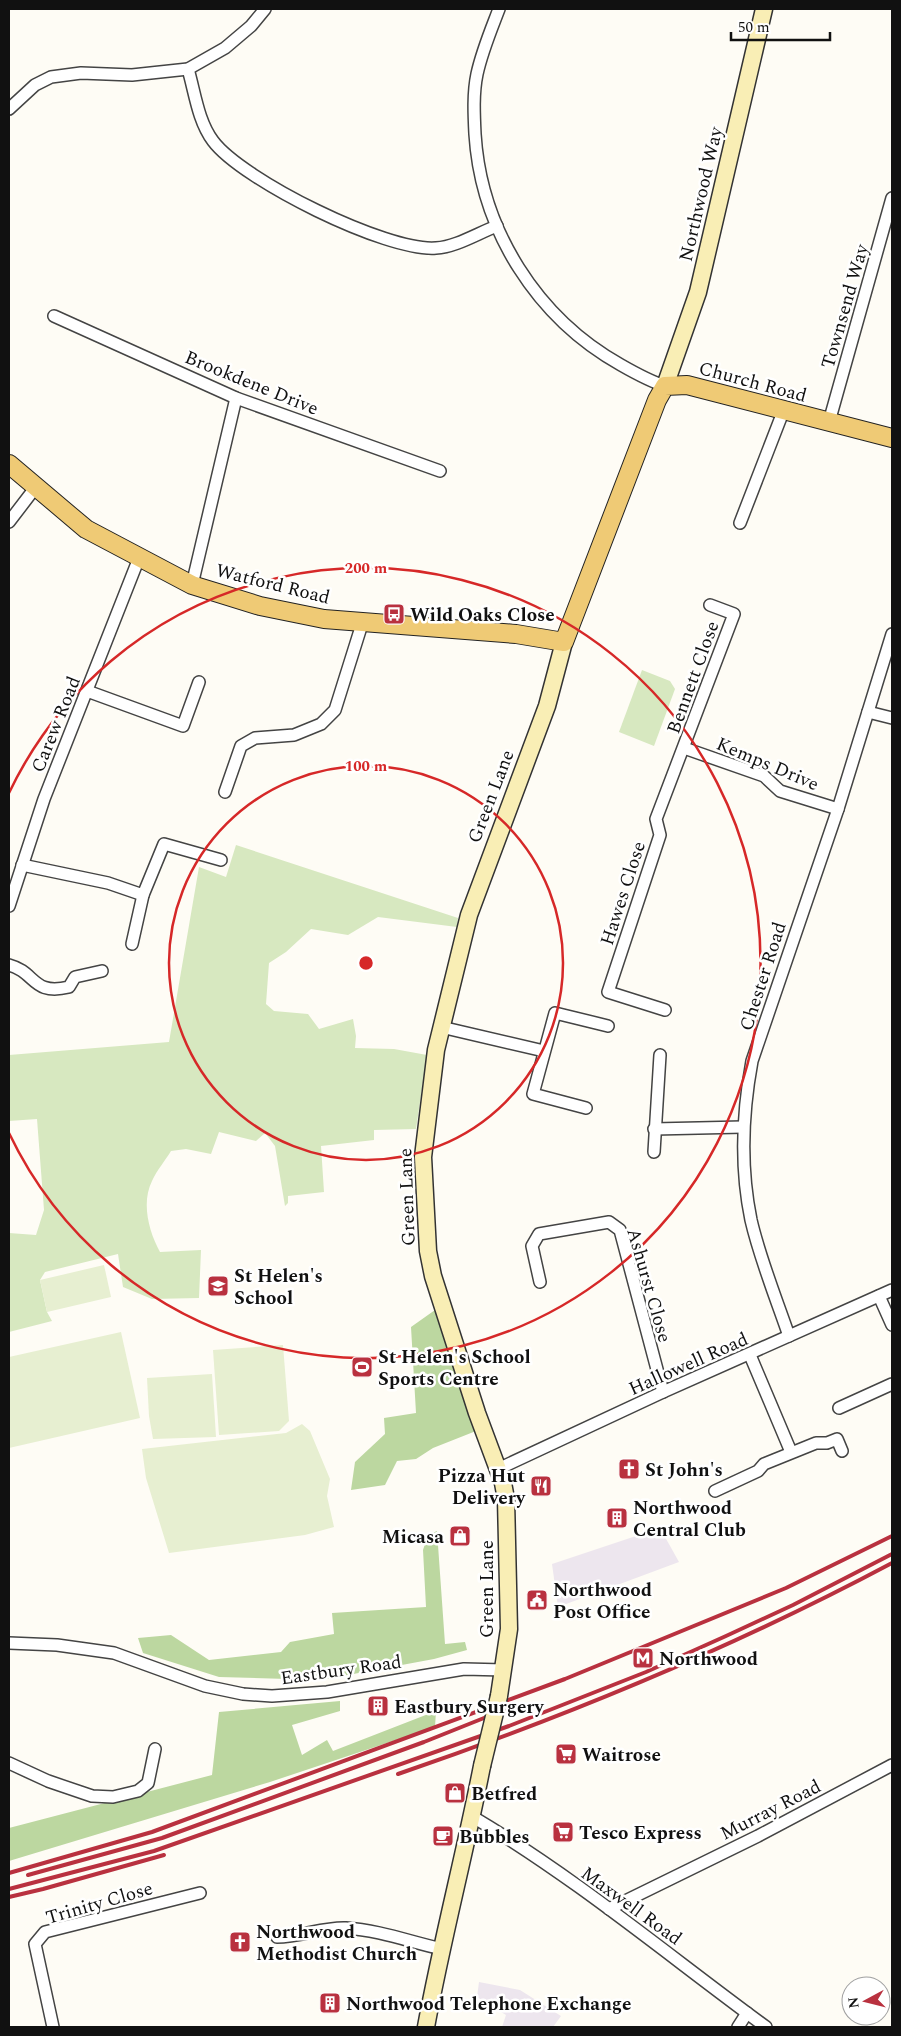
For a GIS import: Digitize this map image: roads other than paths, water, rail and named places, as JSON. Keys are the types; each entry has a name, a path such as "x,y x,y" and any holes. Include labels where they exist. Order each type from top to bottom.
{"main road":[{"name":"Northwood Way","path":"665,386 698,292 764,9"},
{"name":"Church Road","path":"665,386 687,385 783,412 892,438"},
{"name":"Green Lane","path":"426,2027 473,1817 482,1766 499,1696 508,1629 506,1499 498,1469 444,1315 428,1250 423,1157 436,1050 471,907 546,706 564,642 657,400 665,386"},
{"name":"Watford Road","path":"9,464 35,488 86,529 192,585 260,606 324,619 362,624 516,634 564,642"}],"street":[{"path":"9,109 35,85 51,77 81,73 132,75 188,69 225,48 251,26 265,9"},
{"path":"499,9 477,74 474,119 479,164 497,226 519,269 537,294 562,322 598,352 652,382 665,386"},
{"path":"188,69 202,120 214,142 222,151 282,193 340,222 373,234 431,248 444,247 497,226"},
{"name":"Townsend Way","path":"829,422 892,198"},
{"name":"Brookdene Drive","path":"54,316 236,398 440,471"},
{"path":"192,585 236,398"},
{"path":"740,523 783,412"},
{"path":"9,522 35,488"},
{"name":"Carew Road","path":"9,906 44,800 139,558"},
{"name":"Bennett Close","path":"684,748 734,614 710,605"},
{"path":"225,792 241,746 254,738 294,735 321,724 335,710 362,624"},
{"name":"Chester Road","path":"789,1336 751,1221 743,1128 752,1061 838,809 892,634"},
{"path":"87,691 183,726 200,682"},
{"path":"868,712 892,718"},
{"name":"Kemps Drive","path":"684,748 764,776 780,791 838,809"},
{"name":"Hawes Close","path":"665,1010 608,992 660,835 656,819 684,748"},
{"path":"132,944 143,895 164,844 221,860"},
{"path":"22,865 108,883 143,895"},
{"path":"9,966 17,968 38,987 56,991 69,988 75,977 102,971"},
{"path":"586,1108 533,1094 544,1051 555,1013 608,1026"},
{"path":"441,1027 544,1051"},
{"path":"654,1152 660,1054"},
{"path":"654,1129 743,1128"},
{"name":"Ashurst Close","path":"540,1282 532,1246 539,1234 609,1222 615,1225 620,1230 663,1392"},
{"name":"Hallowell Road","path":"498,1469 663,1392 750,1355 892,1290"},
{"path":"879,1296 892,1325"},
{"path":"750,1355 791,1452"},
{"path":"839,1408 892,1384"},
{"path":"715,1491 758,1471 764,1464 816,1443 827,1443 837,1439 842,1451"},
{"name":"Eastbury Road","path":"9,1643 57,1645 114,1653 204,1686 243,1694 272,1696 327,1692 464,1669 504,1670"},
{"path":"9,1763 48,1781 92,1796 113,1797 138,1791 148,1782 155,1749"},
{"name":"Murray Road","path":"609,1909 758,1836 892,1765"},
{"name":"Maxwell Road","path":"473,1817 510,1840 609,1909 766,2027"},
{"name":"Trinity Close","path":"53,2027 36,1944 44,1932 200,1893"},
{"path":"277,1937 292,1937 317,1930 346,1928 442,1949"},
{"path":"738,2027 747,2013"}],"railway":[{"path":"9,1873 152,1832 565,1679 786,1588 892,1536"},
{"path":"9,1889 154,1851 509,1726 646,1672 793,1605 892,1554"},
{"path":"398,1774 462,1752 650,1678 772,1623 892,1563"},
{"path":"28,1875 162,1838 424,1742 504,1710"},
{"path":"9,1897 164,1855"}],"place":[{"name":"Wild Oaks Close","path":"394,614"},
{"name":"St Helen's School","path":"218,1286"},
{"name":"St Helen's School Sports Centre","path":"362,1367"},
{"name":"St John's","path":"629,1469"},
{"name":"Pizza Hut Delivery","path":"541,1486"},
{"name":"Northwood Central Club","path":"617,1518"},
{"name":"Micasa","path":"460,1536"},
{"name":"Northwood Post Office","path":"537,1600"},
{"name":"Northwood","path":"643,1658"},
{"name":"Eastbury Surgery","path":"378,1706"},
{"name":"Waitrose","path":"566,1754"},
{"name":"Betfred","path":"455,1793"},
{"name":"Tesco Express","path":"563,1832"},
{"name":"Bubbles","path":"443,1836"},
{"name":"Northwood Methodist Church","path":"240,1942"},
{"name":"Northwood Telephone Exchange","path":"330,2003"}]}
